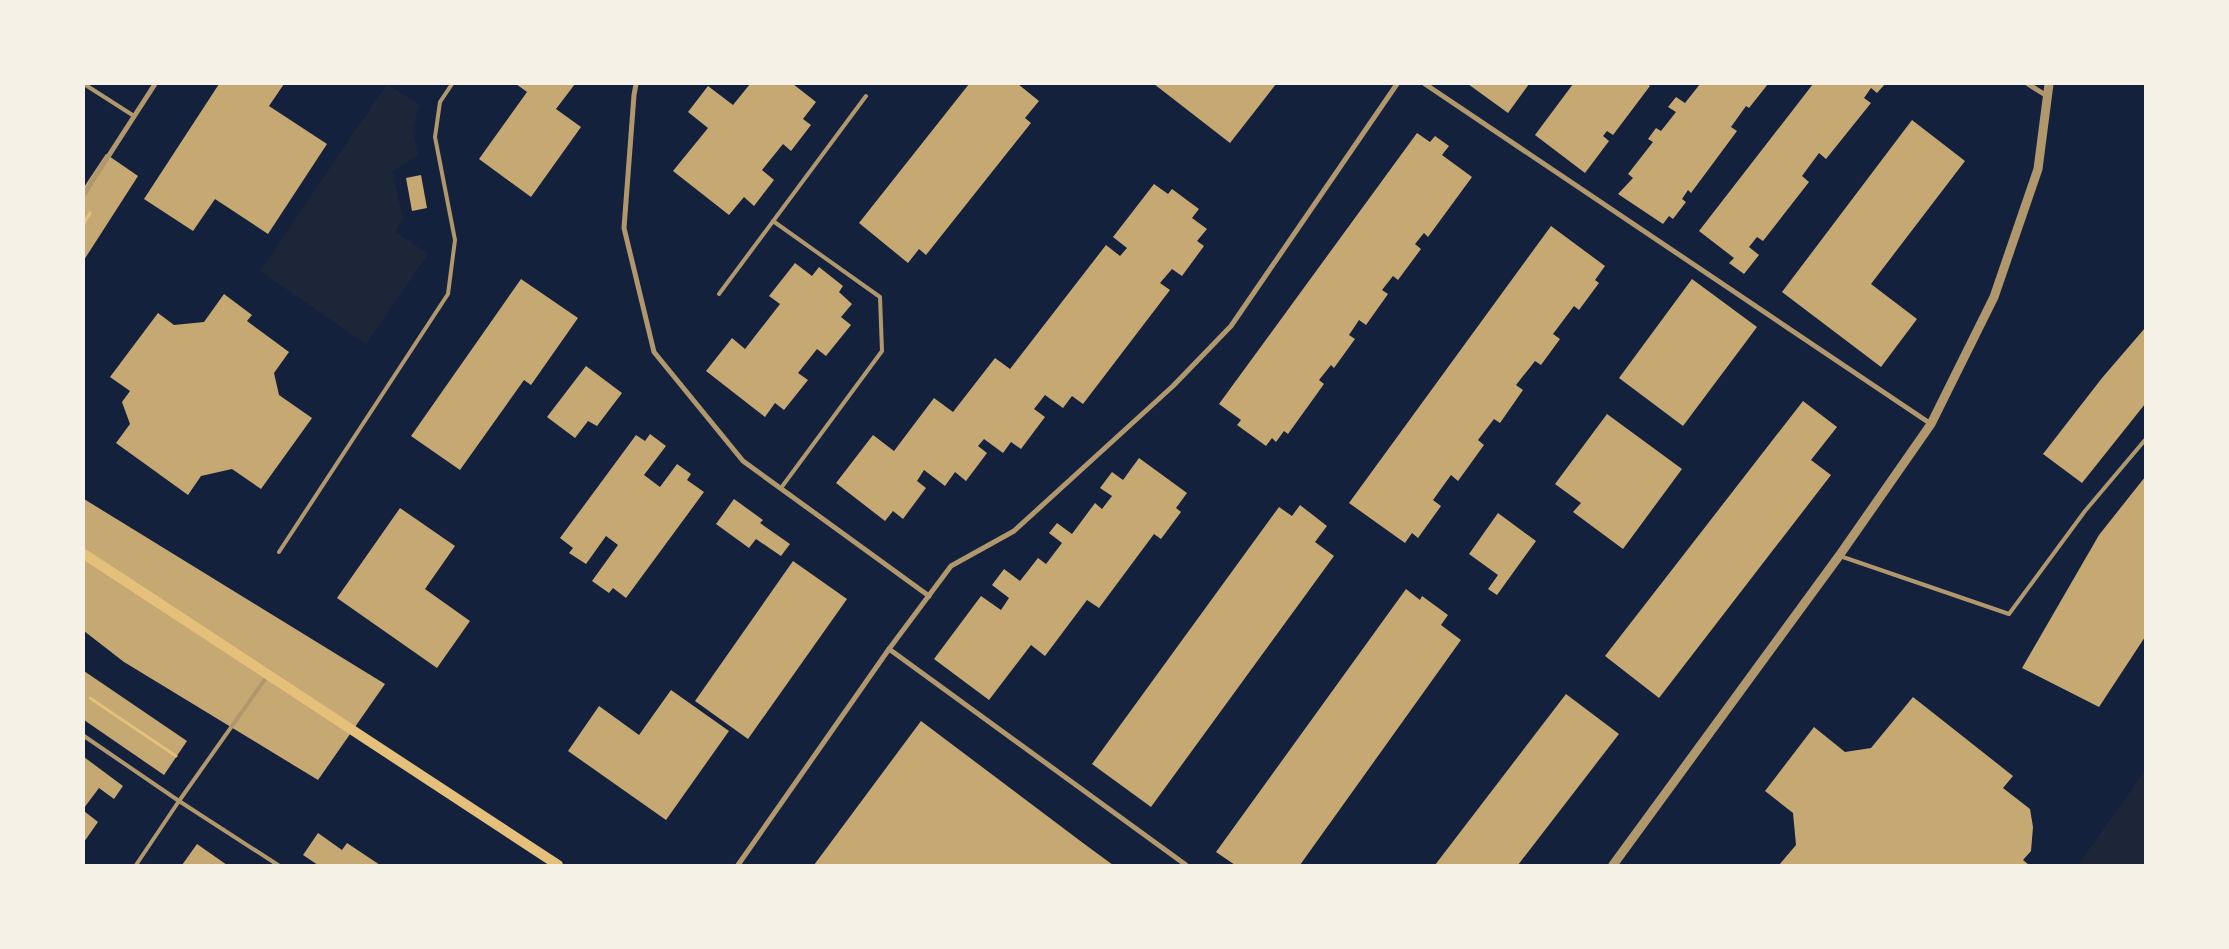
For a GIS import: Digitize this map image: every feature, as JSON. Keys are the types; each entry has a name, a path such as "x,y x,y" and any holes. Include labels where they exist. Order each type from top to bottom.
{"main road":[{"path":"84,554 551,863"}],"street":[{"path":"84,194 155,84"},
{"path":"636,84 624,228 654,352 743,461 929,596"},
{"path":"738,865 889,649 951,566 1014,531 1173,386 1231,326 1397,84"},
{"path":"1425,84 1931,424"},
{"path":"2028,84 2046,96"},
{"path":"1613,865 1839,556 1931,424 1994,298 2038,169 2049,84"},
{"path":"889,649 1186,865"}],"lane":[{"path":"84,84 134,116"},
{"path":"279,552 448,294 456,240 435,137 440,102 452,84"},
{"path":"719,294 866,96"},
{"path":"773,221 880,297 882,351 781,488"},
{"path":"1839,556 2009,614 2085,511 2145,440"},
{"path":"136,865 268,675"},
{"path":"84,736 278,865"}],"path":[{"path":"90,698 176,756"}],"shaded area":[{"path":"387,84 420,105 412,128 418,155 393,171 403,220 395,231 428,254 366,344 260,271"},
{"path":"2145,771 2145,865 2078,865"}],"building":[{"path":"219,84 284,84 269,106 327,144 268,234 215,199 193,231 144,199"},
{"path":"516,84 575,84 556,109 581,127 531,197 479,159 527,92"},
{"path":"750,84 793,84 816,102 803,119 811,125 791,151 783,144 762,170 774,180 754,206 744,197 729,215 673,171 708,128 688,112 708,86 733,105"},
{"path":"969,84 1018,84 1039,101 1025,118 1031,123 926,255 919,249 908,263 859,223"},
{"path":"1154,84 1276,84 1230,143"},
{"path":"1468,84 1529,84 1508,113"},
{"path":"1573,84 1648,84 1650,86 1613,135 1607,131 1603,136 1609,141 1585,173 1535,135"},
{"path":"1700,84 1768,84 1749,108 1746,106 1731,127 1737,131 1691,193 1688,190 1682,199 1686,202 1673,219 1669,216 1663,224 1618,194 1633,178 1628,174 1653,142 1648,139 1656,128 1661,131 1676,112 1668,107 1676,97 1685,103"},
{"path":"1813,84 1885,84 1877,93 1871,88 1864,98 1871,103 1826,159 1819,153 1802,176 1809,182 1763,241 1757,237 1749,247 1759,255 1744,274 1729,263 1734,258 1699,231"},
{"path":"1912,120 1965,161 1871,284 1917,319 1881,367 1782,292"},
{"path":"1417,133 1430,142 1435,136 1449,146 1442,155 1472,177 1428,237 1424,233 1415,244 1421,249 1398,280 1393,276 1382,290 1388,294 1366,325 1359,320 1349,335 1355,339 1334,368 1331,365 1319,380 1324,384 1288,434 1284,431 1276,442 1272,438 1266,446 1237,425 1241,420 1219,404"},
{"path":"106,154 138,176 84,260 84,187"},
{"path":"421,175 427,208 412,211 406,178"},
{"path":"1154,184 1168,194 1172,189 1199,209 1192,218 1207,229 1197,241 1204,246 1182,276 1172,269 1160,283 1170,290 1083,404 1072,396 1063,408 1045,395 1034,409 1045,417 1021,449 1011,442 1003,453 984,439 978,446 987,453 966,481 955,472 945,486 924,470 917,481 926,488 903,519 893,511 885,521 836,483 873,435 894,451 934,398 953,412 995,358 1010,369 1106,245 1120,256 1127,248 1113,237"},
{"path":"1551,226 1605,266 1595,280 1599,283 1579,310 1574,306 1553,334 1560,339 1541,365 1535,361 1516,385 1523,390 1500,423 1494,419 1478,440 1484,445 1458,481 1451,475 1433,500 1441,506 1418,538 1412,533 1405,543 1349,503"},
{"path":"795,263 812,276 819,267 843,286 839,292 852,304 841,317 851,325 826,356 817,349 798,373 808,380 784,410 775,403 765,417 706,371 732,338 745,349 780,304 769,296"},
{"path":"521,279 578,318 531,385 524,380 460,470 411,436"},
{"path":"1692,279 1757,327 1683,426 1619,378"},
{"path":"224,294 252,315 247,321 289,352 274,373 279,395 312,418 261,489 232,469 201,476 188,495 116,443 130,424 122,402 130,391 110,377 158,313 174,325 204,322"},
{"path":"2145,328 2145,404 2082,483 2043,454 2102,378"},
{"path":"586,366 622,393 597,426 588,421 575,438 547,417"},
{"path":"1803,401 1837,427 1811,460 1831,475 1659,698 1605,656"},
{"path":"1607,414 1682,469 1623,549 1573,512 1581,503 1555,484"},
{"path":"650,434 666,446 644,475 660,487 677,464 691,474 687,480 704,492 626,598 613,588 609,593 592,581 618,545 606,536 586,564 569,553 573,548 560,538 636,435 645,441"},
{"path":"1139,458 1187,493 1176,508 1181,512 1161,539 1154,534 1099,608 1087,600 1045,656 1031,645 989,700 934,659 981,596 1001,610 1009,598 992,585 1004,569 1020,581 1038,558 1046,564 1062,543 1049,533 1057,523 1072,534 1095,503 1102,509 1112,496 1100,488 1112,472 1123,480"},
{"path":"2145,477 2145,637 2099,707 2022,668 2099,535"},
{"path":"84,499 385,684 318,780 124,662 84,631"},
{"path":"734,499 763,520 760,523 790,544 781,556 756,539 749,548 716,524"},
{"path":"1300,505 1327,526 1315,542 1334,556 1151,807 1092,764 1279,507 1292,516"},
{"path":"400,508 455,546 425,589 470,621 437,668 337,598"},
{"path":"1498,513 1536,541 1497,595 1488,589 1498,575 1469,554"},
{"path":"793,561 847,599 748,739 695,701"},
{"path":"1406,589 1420,600 1422,596 1448,615 1441,625 1461,640 1300,865 1235,865 1216,852"},
{"path":"84,671 187,741 164,775 84,720"},
{"path":"671,690 729,731 666,820 568,751 599,706 639,735"},
{"path":"1566,694 1619,734 1518,865 1435,865"},
{"path":"1913,697 2013,776 2003,788 2030,809 2033,827 2031,851 2023,860 2029,865 1779,865 1796,845 1793,813 1765,791 1814,727 1845,752 1871,748"},
{"path":"921,721 1083,843 1113,865 814,865"},
{"path":"84,757 123,786 114,799 99,788 84,808"},
{"path":"84,811 98,822 84,842"},
{"path":"318,833 342,850 347,843 380,865 318,865 303,855"},
{"path":"197,844 227,865 182,865"}]}
